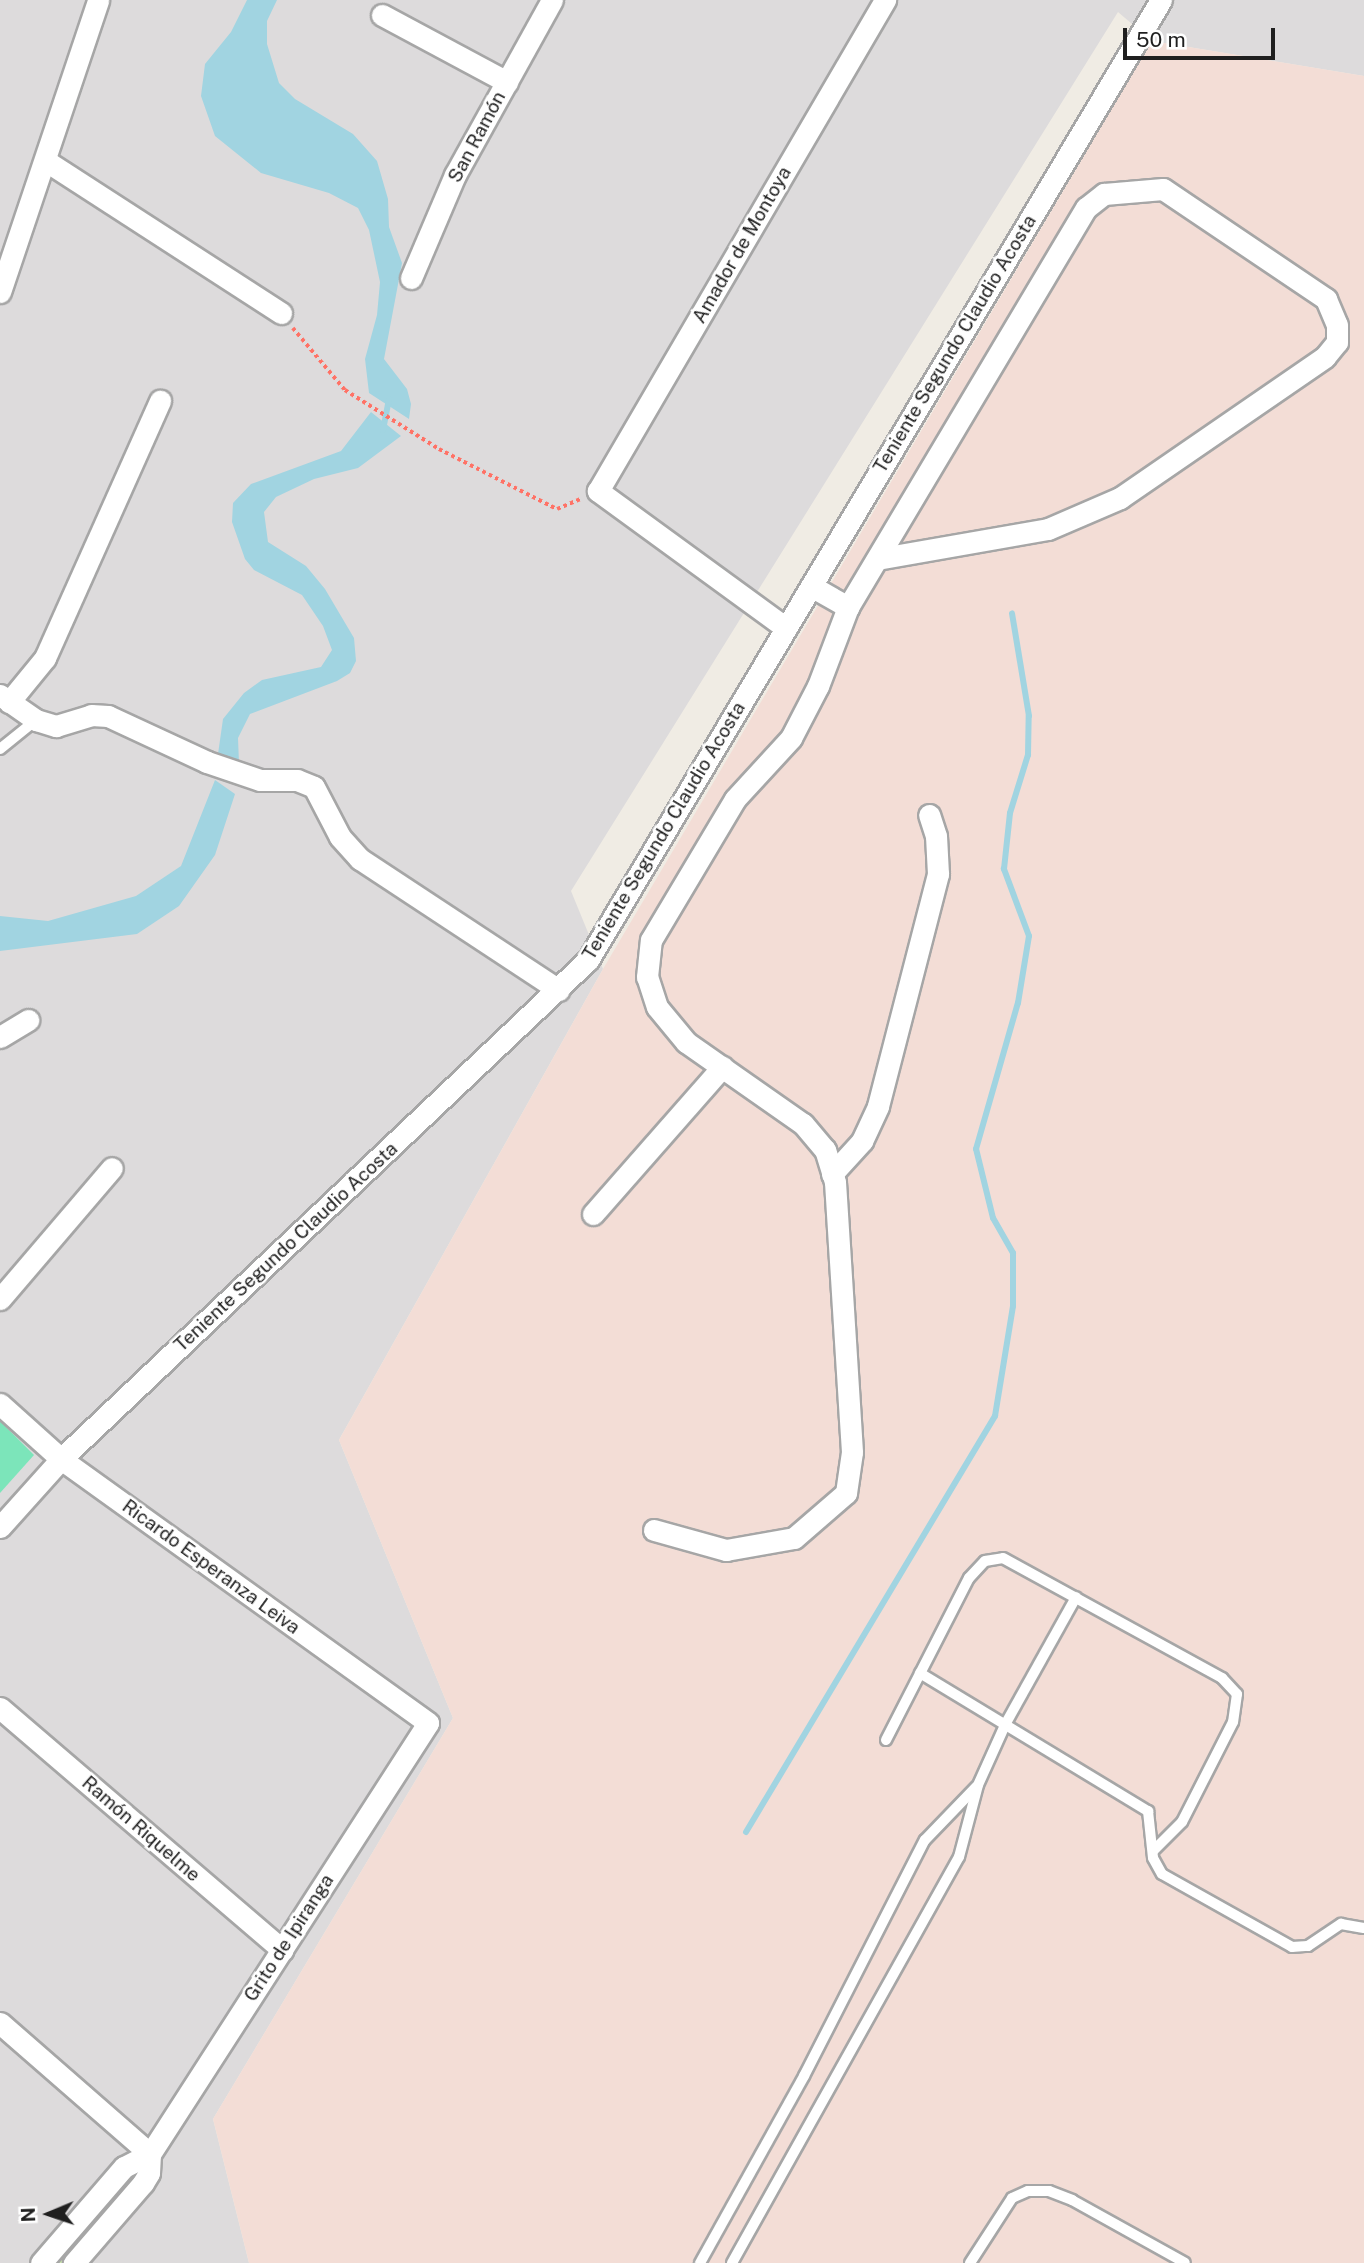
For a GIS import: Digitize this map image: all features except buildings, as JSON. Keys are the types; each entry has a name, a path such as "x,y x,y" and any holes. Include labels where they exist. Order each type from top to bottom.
{"street":[{"path":"0,292 98,0"},
{"name":"San Ramón","path":"411,278 455,175 552,0"},
{"name":"Amador de Montoya","path":"598,491 885,0"},
{"name":"Teniente Segundo Claudio Acosta","path":"0,1527 61,1459 588,960 1161,0"},
{"path":"382,15 507,82"},
{"path":"46,161 281,313"},
{"path":"654,1530 726,1549 757,1547 794,1538 846,1493 852,1452 832,1174 825,1150 803,1124 686,1042 657,1007 646,977 651,940 735,799 791,738 818,686 848,607 881,558 1086,208 1104,194 1163,189 1326,299 1337,325 1336,342 1325,357 1120,498 1048,529 881,558"},
{"path":"160,401 46,658 5,699 36,720 56,726 91,715 108,716 207,762 260,779 297,780 314,787 340,837 360,859 559,990"},
{"path":"598,491 786,628"},
{"path":"811,586 848,607"},
{"path":"832,1174 862,1141 878,1106 938,874 936,836 929,815"},
{"path":"0,1037 28,1020"},
{"path":"593,1213 722,1067"},
{"path":"0,1299 112,1168"},
{"name":"Ricardo Esperanza Leiva","path":"0,1404 61,1459 428,1723"},
{"name":"Ramón Riquelme","path":"0,1708 282,1950"},
{"name":"Grito de Ipiranga","path":"74,2263 143,2183 149,2173 150,2154 428,1723"},
{"path":"0,2023 150,2154"},
{"name":"Grito de Ipiranga","path":"41,2263 124,2167 150,2154"}],"lane":[{"path":"0,749 36,720"},
{"path":"886,1740 969,1578 985,1561 1003,1558 1222,1678 1237,1694 1233,1722 1182,1822 1153,1851"},
{"path":"732,2263 959,1857 978,1785 1006,1723 1076,1597"},
{"path":"920,1673 1148,1811 1153,1851 1163,1874 1292,1947 1308,1947 1341,1924 1364,1927"},
{"path":"700,2263 804,2076 925,1840 978,1785"},
{"path":"970,2263 1012,2198 1028,2191 1049,2192 1072,2200 1185,2263"}],"path":[{"path":"281,313 345,390 411,431 557,509 598,491"}],"shaded area":[{"path":"0,0 1364,0 1364,76 1152,41 1118,12 571,891 603,969 339,1440 453,1718 213,2119 249,2263 0,2263"},
{"path":"1152,41 1364,76 1364,2263 249,2263 213,2119 453,1718 339,1440 603,969"}],"green space":[{"path":"0,1421 34,1455 0,1493"},
{"path":"132,2173 133,2178 61,2263 53,2263"}],"water":[{"path":"247,0 277,0 267,21 267,44 279,83 295,99 353,134 377,161 388,199 389,227 402,263 384,359 407,389 411,404 409,419 369,393 365,359 377,315 380,282 369,230 358,208 329,193 261,173 215,136 201,96 205,64 231,32"},
{"path":"371,412 401,436 358,468 314,479 276,497 264,512 268,542 306,566 325,589 354,638 356,661 350,673 337,681 250,714 238,738 239,763 218,754 223,719 244,693 262,680 321,667 332,650 323,626 302,595 254,570 245,559 232,522 233,503 251,484 341,451"},
{"path":"215,780 235,794 215,855 179,906 137,934 0,951 0,916 48,921 136,896 181,866"}],"waterway":[{"path":"383,430 389,399"},
{"path":"746,1832 995,1416 1013,1306 1013,1253 993,1218 976,1149 1018,1003 1029,936 1004,869 1010,813 1028,755 1029,716 1012,613"}]}
